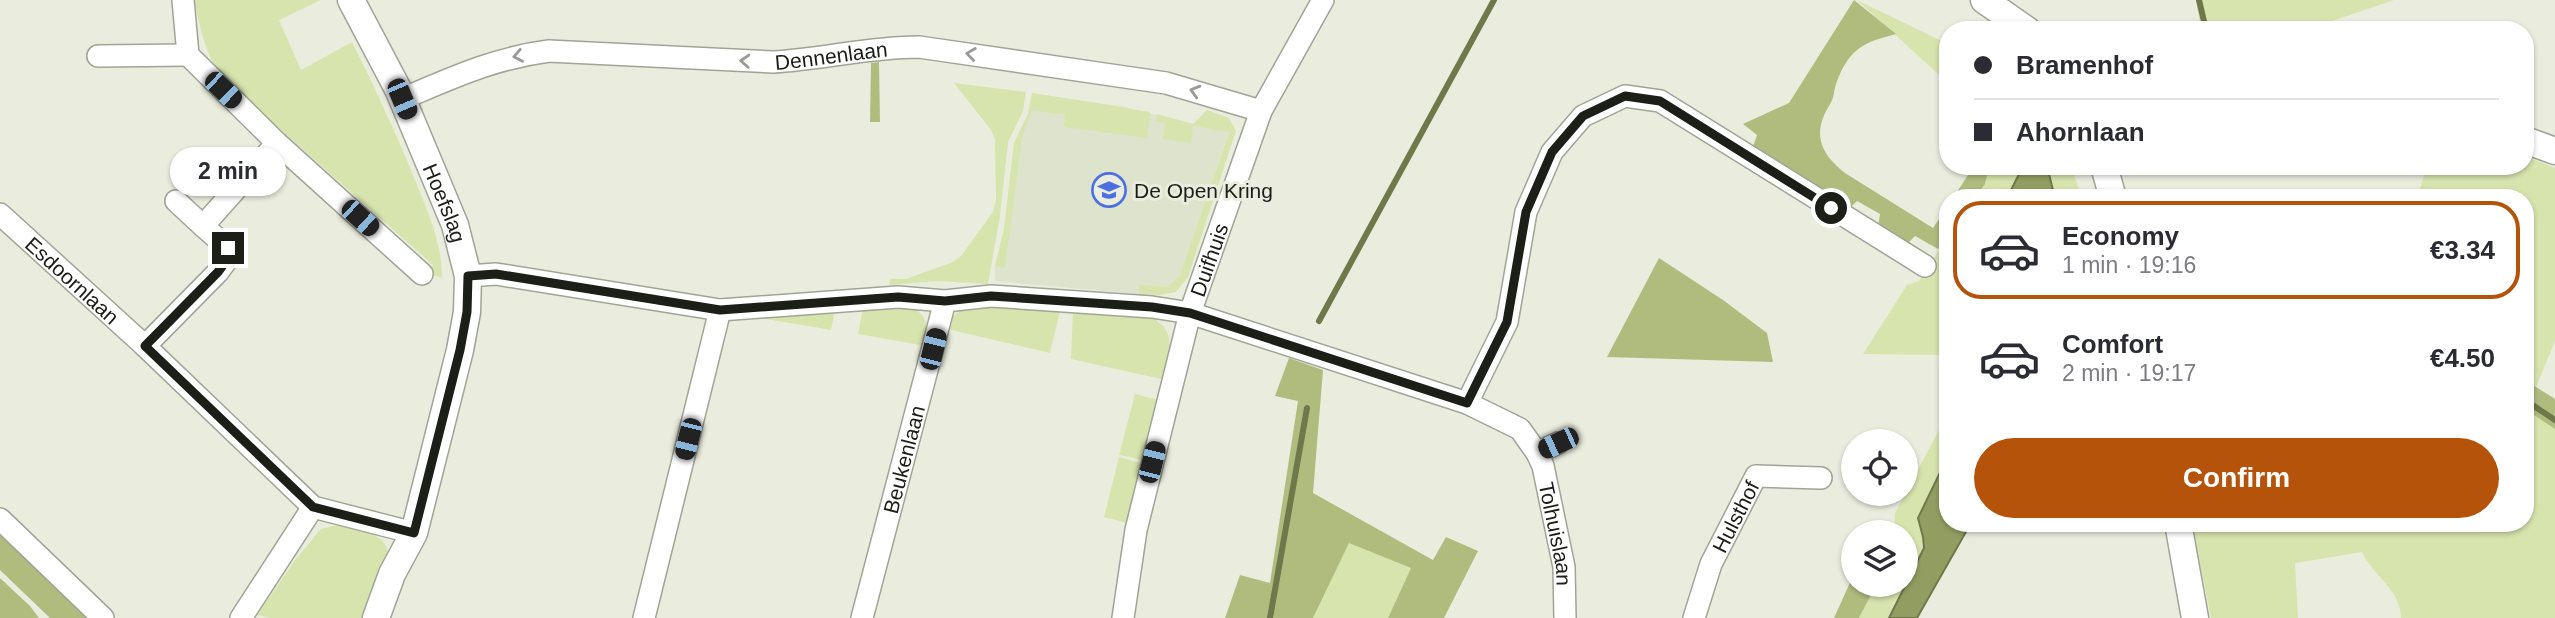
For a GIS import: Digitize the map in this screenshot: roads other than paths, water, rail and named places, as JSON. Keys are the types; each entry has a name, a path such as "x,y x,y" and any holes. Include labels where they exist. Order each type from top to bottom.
{"street":[{"path":"183,0 188,55 277,144 422,274"},
{"name":"Hoefslag","path":"352,0 402,99 455,225 468,276 467,312 460,350 414,533 392,574 376,618"},
{"name":"Duifhuis","path":"1123,618 1136,530 1190,313 1261,111 1323,0"},
{"path":"1984,0 2014,21"},
{"name":"Dennenlaan","path":"402,99 513,56 549,51 773,62 810,60 889,47 919,47 1166,83 1261,111"},
{"path":"99,56 188,55"},
{"path":"1467,403 1507,322 1526,212 1552,152 1583,116 1625,96 1660,101 1925,267"},
{"path":"2534,143 2555,151"},
{"path":"203,226 277,144"},
{"path":"145,346 218,272 231,254 228,248 176,201"},
{"name":"Esdoornlaan","path":"0,214 145,346 313,507 414,533"},
{"name":"Tolhuislaan","path":"468,276 496,274 720,310 898,297 945,301 991,296 1152,307 1190,313 1467,403 1520,429 1543,466 1564,566 1565,618"},
{"name":"Beukenlaan","path":"862,618 945,301"},
{"path":"643,618 720,310"},
{"path":"1537,453 1558,443"},
{"name":"Hulsthof","path":"1694,618 1711,564 1756,476 1821,478"},
{"path":"241,618 313,507"},
{"path":"0,519 103,618"},
{"path":"2180,532 2195,618"}],"waterway":[{"path":"1319,321 1494,0"},
{"path":"2199,0 2204,21"},
{"path":"2534,406 2555,420"},
{"path":"1270,618 1307,408"}],"place":[{"name":"De Open Kring","path":"1109,190"}]}
